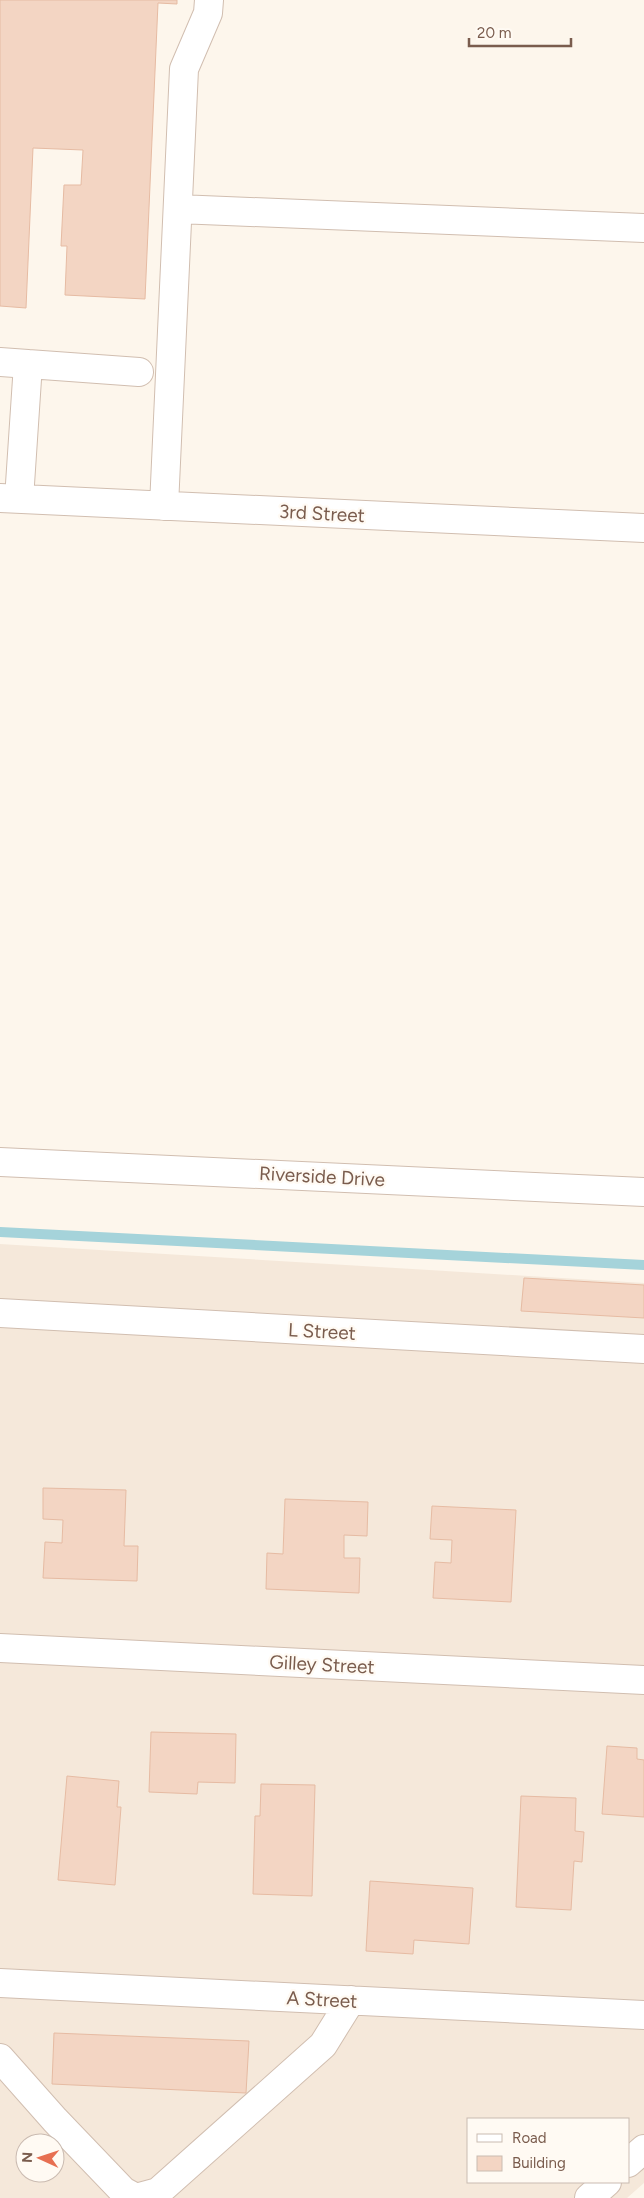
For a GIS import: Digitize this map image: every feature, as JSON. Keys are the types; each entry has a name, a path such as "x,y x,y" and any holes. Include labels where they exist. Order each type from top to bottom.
{"street":[{"path":"164,506 184,69 208,13 209,0"},
{"path":"178,209 644,228"},
{"path":"0,362 139,372"},
{"path":"10,499 28,364"},
{"name":"3rd Street","path":"10,499 644,528"},
{"name":"Riverside Drive","path":"0,1162 644,1192"},
{"name":"L Street","path":"0,1313 644,1349"},
{"name":"Gilley Street","path":"0,1648 644,1680"},
{"name":"A Street","path":"0,1983 644,2015"},
{"path":"0,2058 55,2120 123,2191 136,2198 158,2192 323,2045 350,2000"},
{"path":"629,2162 644,2149"},
{"path":"589,2198 606,2183"}],"shaded area":[{"path":"0,1244 644,1283 644,2183 627,2198 0,2198"}],"building":[{"path":"0,0 177,0 177,4 158,3 145,299 65,295 67,246 61,246 64,185 81,185 83,150 33,148 26,308 0,306"},
{"path":"524,1278 644,1285 644,1318 521,1311"},
{"path":"43,1488 126,1490 124,1546 138,1546 137,1581 43,1578 45,1542 62,1543 63,1520 43,1519"},
{"path":"285,1499 368,1502 367,1536 344,1535 344,1558 360,1558 359,1593 266,1589 267,1553 283,1554"},
{"path":"432,1506 516,1510 511,1602 433,1598 435,1562 451,1563 452,1540 430,1539"},
{"path":"151,1732 236,1734 235,1783 198,1782 197,1794 149,1792"},
{"path":"607,1746 637,1748 637,1759 644,1760 644,1817 602,1814"},
{"path":"67,1776 119,1781 117,1807 121,1807 115,1885 58,1880"},
{"path":"261,1784 315,1785 312,1896 253,1894 255,1816 260,1816"},
{"path":"521,1796 576,1798 575,1831 584,1832 582,1862 574,1861 571,1910 516,1907"},
{"path":"370,1881 473,1888 469,1944 414,1940 413,1954 366,1951"},
{"path":"54,2033 249,2041 246,2093 52,2084"}],"waterway":[{"path":"0,1232 644,1265"}]}
